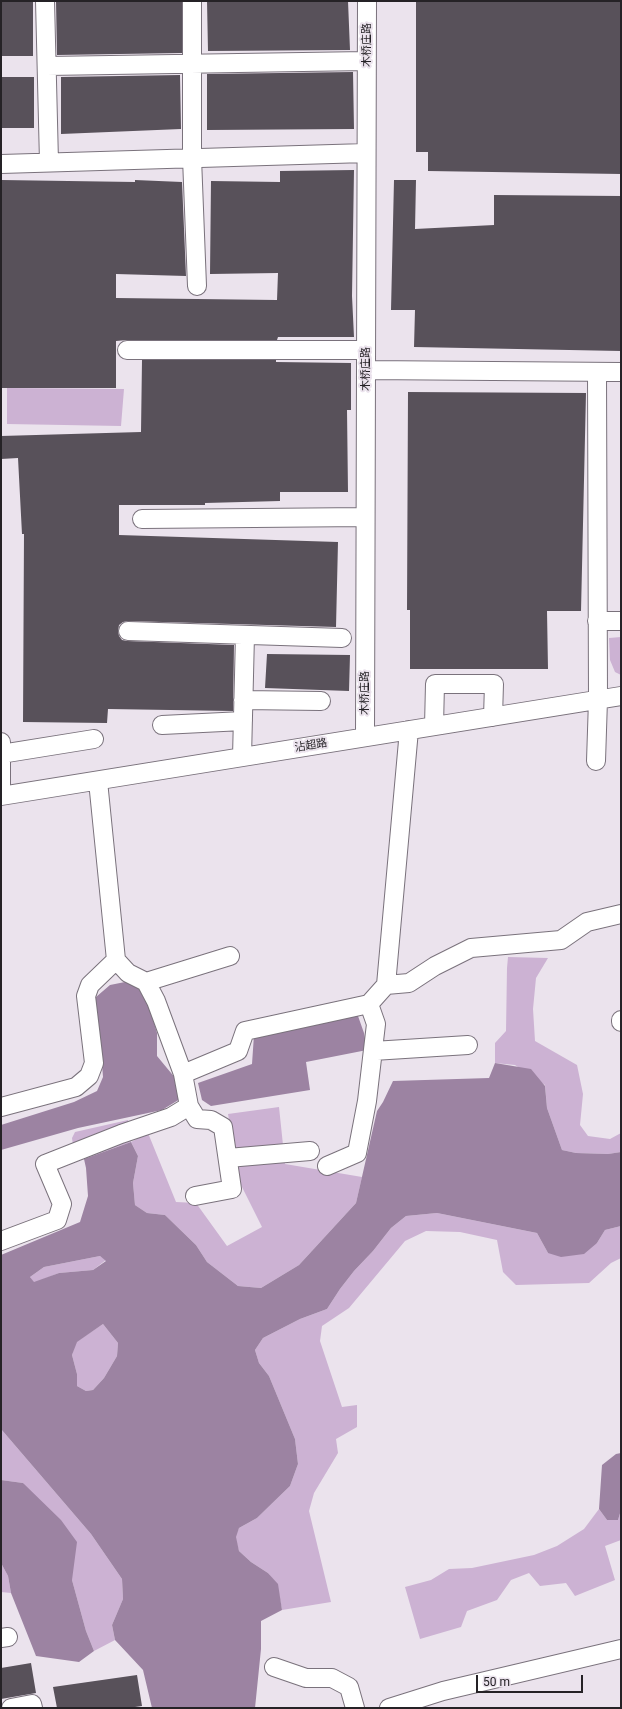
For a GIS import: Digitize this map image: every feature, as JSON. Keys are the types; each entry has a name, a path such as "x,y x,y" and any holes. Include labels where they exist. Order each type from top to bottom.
{"street":[{"path":"45,1 49,162"},
{"path":"192,1 192,158 197,286"},
{"name":"木桥庄路","path":"365,737 367,1"},
{"path":"47,66 366,61"},
{"path":"1,164 366,153"},
{"path":"127,350 366,350"},
{"path":"366,370 621,372"},
{"path":"596,761 598,700 597,372"},
{"path":"142,519 366,517"},
{"path":"597,621 621,622"},
{"path":"128,631 342,638"},
{"path":"242,757 245,635"},
{"path":"434,726 435,684 494,684 493,717"},
{"name":"沾超路","path":"1,796 621,696"},
{"path":"243,700 321,701"},
{"path":"162,726 243,721"},
{"path":"183,1074 238,1051 245,1031 369,1004 386,985 409,730"},
{"path":"1,754 94,740"},
{"path":"1,741 1,796"},
{"path":"98,781 116,960 128,973 146,982 156,1001 183,1074 189,1106 197,1119 211,1120 223,1127 232,1189 195,1196"},
{"path":"386,985 409,983 435,966 471,948 561,940 587,922 621,914"},
{"path":"146,982 230,956"},
{"path":"1,1107 76,1087 90,1076 94,1063 86,996 90,984 116,960"},
{"path":"326,1166 357,1154 367,1101 376,1024 369,1004"},
{"path":"373,1051 468,1045"},
{"path":"1,1241 57,1220 62,1204 45,1164 121,1134 171,1117 189,1106"},
{"path":"228,1158 310,1151"},
{"path":"389,1708 442,1691 621,1649"},
{"path":"274,1667 306,1678 332,1678 349,1688 355,1708"},
{"path":"11,1708 32,1704 33,1708"}],"shaded area":[{"path":"7,388 124,389 121,426 7,424"},
{"path":"621,637 621,675 615,672 610,660 609,638"},
{"path":"508,957 548,958 536,978 533,1009 535,1041 577,1065 583,1094 580,1125 588,1136 610,1139 621,1133 621,1152 608,1154 576,1153 562,1150 547,1108 545,1085 515,1065 495,1063 495,1043 506,1031"},
{"path":"125,982 139,989 150,1009 157,1033 157,1056 176,1079 180,1099 162,1110 78,1128 1,1150 1,1125 74,1102 97,1091 103,1077 101,1051 93,1009 96,997 110,985"},
{"path":"358,1016 364,1033 367,1050 306,1062 310,1090 211,1106 202,1100 198,1083 252,1064 254,1035 335,1017"},
{"path":"495,1063 531,1069 545,1086 547,1108 562,1150 576,1153 608,1154 621,1152 621,1226 605,1230 597,1243 584,1254 561,1257 548,1253 537,1233 437,1213 406,1216 391,1228 373,1251 354,1271 327,1309 300,1319 263,1338 255,1350 259,1363 269,1376 295,1439 298,1464 290,1486 257,1518 239,1528 236,1537 239,1551 251,1562 268,1573 278,1584 282,1610 261,1621 261,1649 255,1708 152,1708 143,1670 115,1640 112,1625 123,1599 122,1579 91,1534 1,1429 1,1255 80,1222 88,1196 84,1159 131,1142 138,1156 133,1183 135,1205 147,1213 165,1215 196,1245 207,1262 238,1286 261,1288 299,1265 356,1203 377,1111 393,1081 489,1078","holes":["100,1256 106,1261 93,1270 59,1273 34,1282 30,1277 44,1267","103,1324 118,1343 117,1356 104,1378 93,1390 86,1391 77,1386 77,1374 72,1355 77,1342"]},
{"path":"279,1107 285,1164 362,1177 356,1203 299,1265 261,1288 238,1286 207,1262 196,1245 165,1215 147,1213 135,1205 133,1183 138,1156 131,1142 148,1133 176,1202 196,1203 227,1246 262,1227 240,1183 228,1114"},
{"path":"128,1120 131,1142 84,1159 73,1145 72,1138 75,1132"},
{"path":"437,1213 537,1233 548,1253 597,1243 605,1230 621,1226 621,1258 611,1263 589,1283 516,1285 503,1272 497,1240 460,1232 426,1231 405,1241 349,1308 322,1326 320,1341 342,1407 357,1405 357,1427 336,1439 338,1453 314,1493 309,1511 331,1602 282,1610 277,1584 268,1573 251,1562 239,1551 235,1537 239,1528 257,1518 290,1486 298,1464 295,1439 269,1376 259,1363 255,1350 263,1338 300,1319 327,1309 354,1271 373,1251 391,1228 406,1216"},
{"path":"100,1256 106,1260 93,1270 59,1273 34,1283 30,1277 44,1267"},
{"path":"103,1324 118,1343 117,1356 104,1378 93,1390 86,1391 77,1386 77,1374 72,1355 76,1342"},
{"path":"1,1429 91,1534 122,1579 123,1599 112,1625 115,1640 94,1651 86,1631 72,1580 23,1483 1,1480"},
{"path":"621,1453 621,1510 618,1520 607,1520 599,1509 602,1465 616,1454"},
{"path":"1,1480 23,1483 61,1520 77,1542 72,1580 86,1631 94,1651 79,1662 36,1656 11,1593 8,1576 1,1563"},
{"path":"599,1509 607,1520 618,1520 621,1510 621,1540 605,1546 615,1580 575,1596 566,1583 540,1586 529,1573 511,1580 497,1600 467,1611 461,1627 420,1639 405,1587 431,1580 449,1569 472,1568 534,1555 557,1546 584,1529"},
{"path":"1,1563 8,1576 11,1593 1,1592"}],"building":[{"path":"1,1 33,1 33,56 1,56"},
{"path":"56,1 182,1 182,53 57,55"},
{"path":"207,1 348,1 350,50 208,51"},
{"path":"416,1 621,1 621,174 428,171 428,152 416,152"},
{"path":"353,72 354,129 207,130 207,74"},
{"path":"180,75 181,129 61,134 61,77"},
{"path":"1,77 34,77 34,128 1,128"},
{"path":"354,170 352,296 354,337 278,337 277,340 116,341 116,388 1,388 1,180 135,182 135,180 182,182 186,276 116,274 116,298 277,300 278,273 210,274 211,181 280,182 280,171"},
{"path":"394,180 416,180 415,229 494,225 494,195 621,196 621,351 414,347 415,310 391,310"},
{"path":"142,360 276,360 276,362 351,363 351,410 347,410 348,492 280,492 280,501 205,503 205,505 119,505 119,535 338,542 336,627 123,622 119,625 118,631 122,640 234,645 233,711 108,709 107,723 23,722 24,534 22,534 18,458 1,459 1,436 141,432"},
{"path":"408,392 586,393 581,611 547,611 548,669 410,669 410,610 407,610"},
{"path":"267,654 350,655 349,691 265,688"},
{"path":"31,1663 36,1693 1,1699 1,1668"},
{"path":"137,1675 142,1706 128,1708 57,1708 53,1687"}]}
